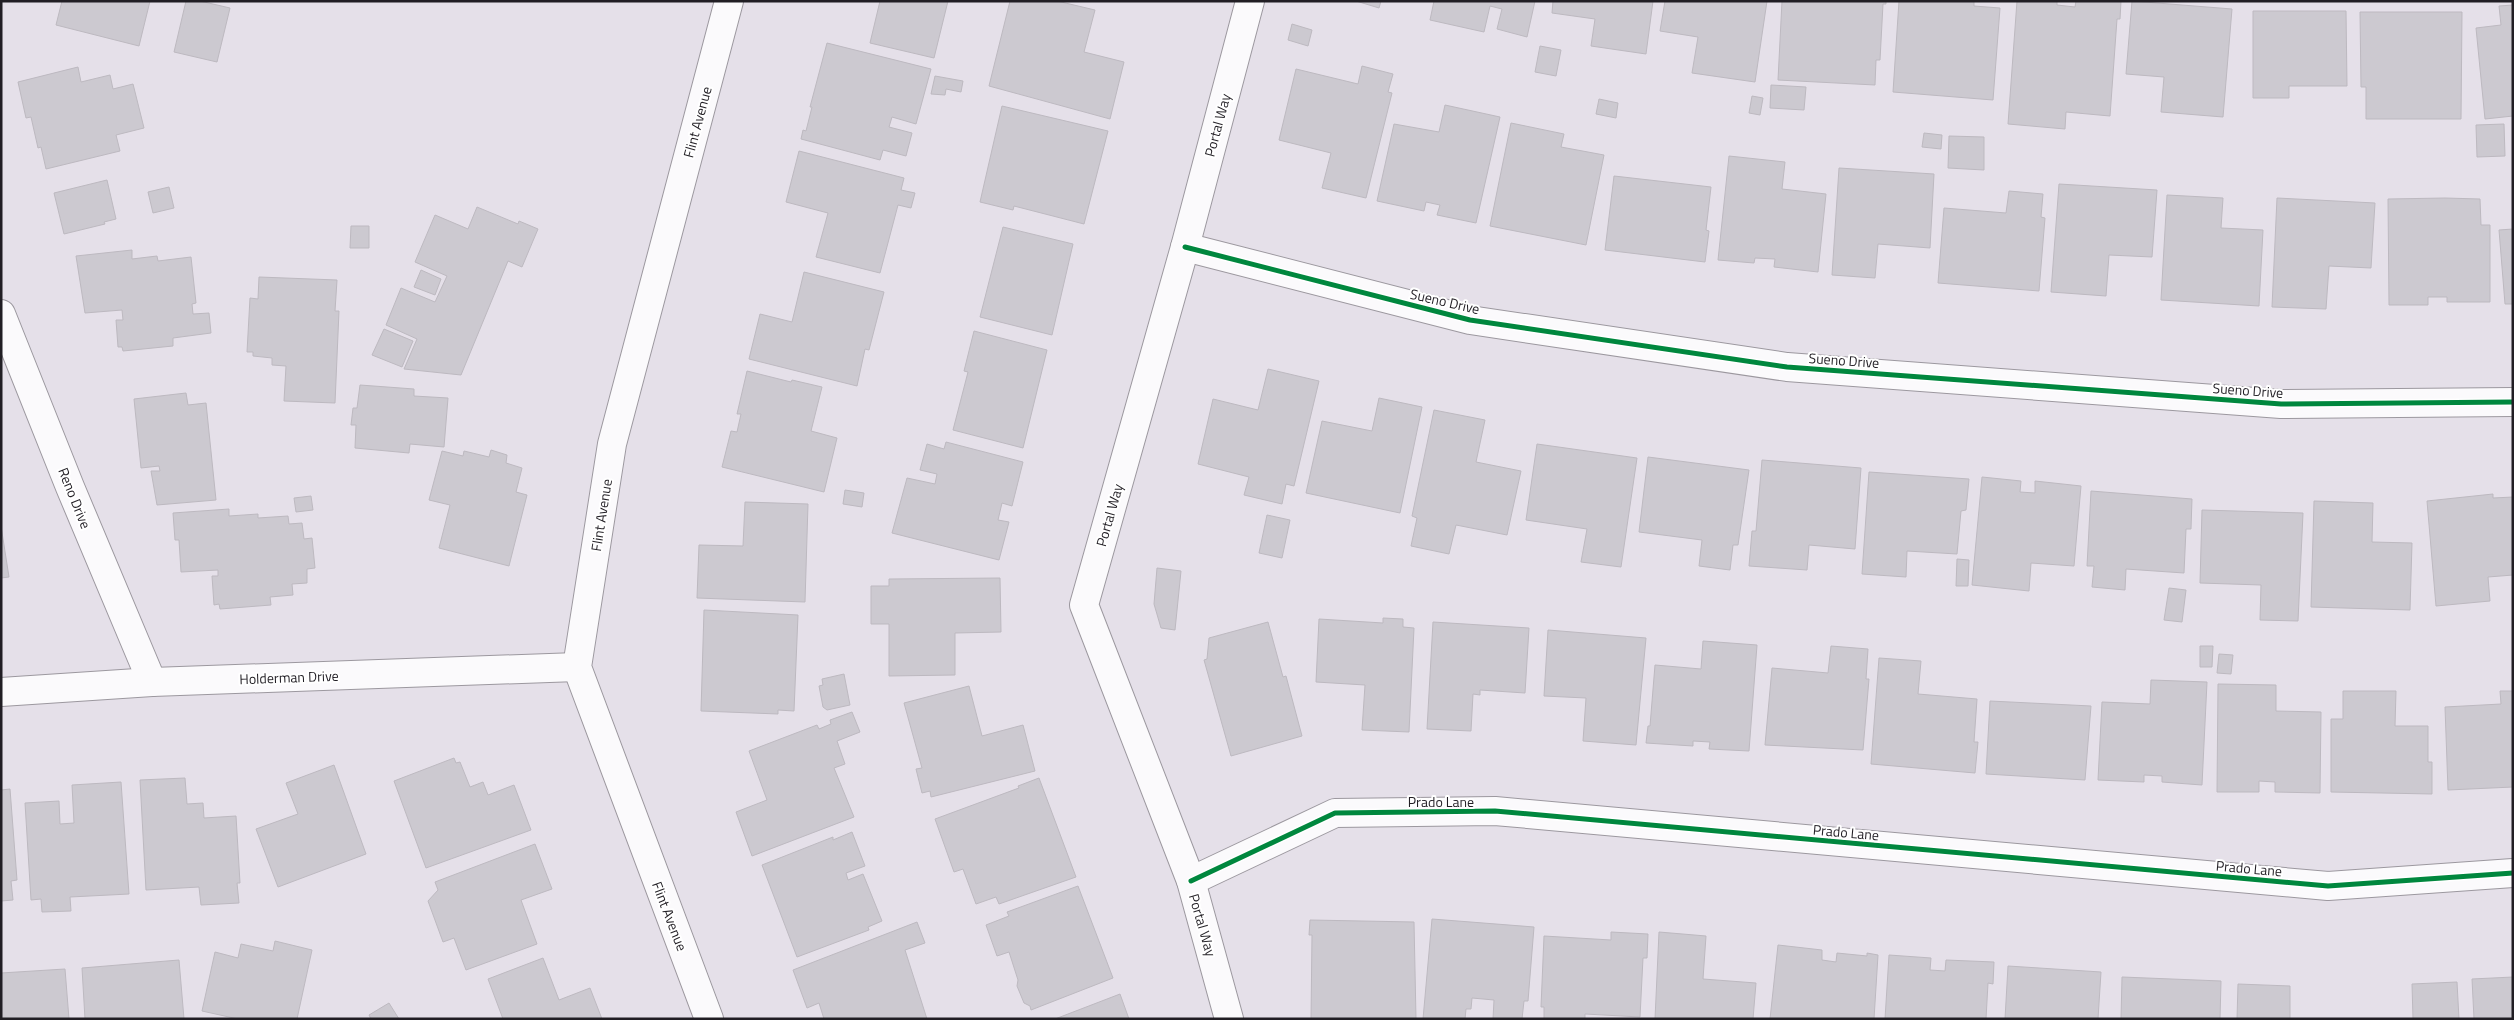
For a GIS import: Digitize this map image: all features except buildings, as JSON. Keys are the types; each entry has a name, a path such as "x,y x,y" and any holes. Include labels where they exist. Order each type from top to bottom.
{"street":[{"name":"Flint Avenue","path":"709,1019 577,667 612,444 729,1"},
{"name":"Portal Way","path":"1229,1019 1191,881 1084,605 1185,247 1250,1"},
{"name":"Sueno Drive","path":"1185,247 1470,320 1787,367 2281,404 2513,402"},
{"name":"Reno Drive","path":"1,314 70,487 152,682"},
{"name":"Holderman Drive","path":"1,692 152,682 577,667"},
{"name":"Prado Lane","path":"1191,881 1335,813 1495,811 2328,886 2513,873"}],"cycle path":[{"path":"1185,247 1470,320 1787,367 2281,404 2513,402"},
{"path":"1191,881 1335,813 1495,811 2328,886 2513,873"}]}
